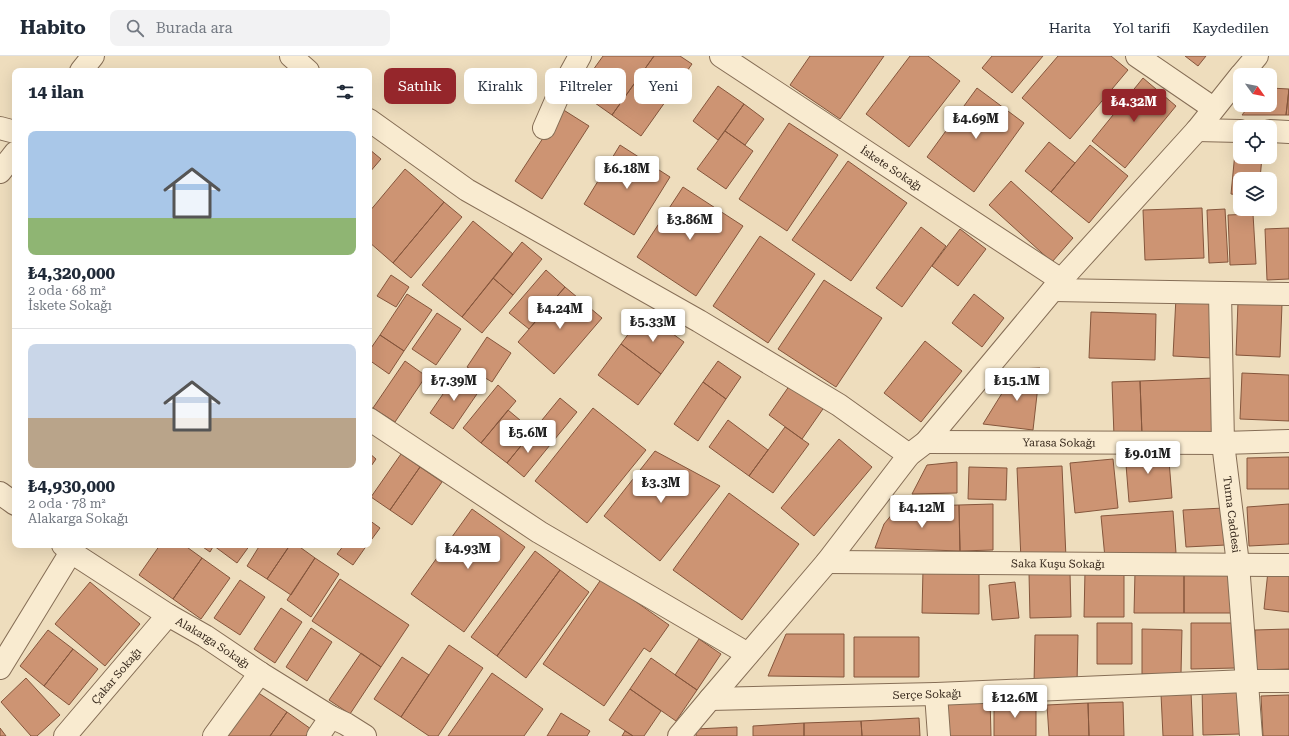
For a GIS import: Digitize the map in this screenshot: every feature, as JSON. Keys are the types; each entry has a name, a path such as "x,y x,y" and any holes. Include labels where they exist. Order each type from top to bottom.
{"street":[{"path":"83,68 93,56"},
{"path":"291,56 305,68"},
{"path":"544,128 558,96 580,56"},
{"name":"İskete Sokağı","path":"721,56 1057,285"},
{"path":"1137,56 1213,108"},
{"path":"1247,68 1257,56"},
{"path":"679,736 827,562 909,455 926,442 1057,285 1197,130 1233,84"},
{"path":"372,122 467,190 699,321 839,405 909,455"},
{"path":"0,128 12,131"},
{"path":"1197,130 1233,131"},
{"path":"1277,131 1289,132"},
{"path":"1057,285 1220,293 1289,294"},
{"name":"Turna Caddesi","path":"1220,293 1223,443 1238,564 1251,736"},
{"path":"372,421 539,532 748,654"},
{"name":"Yarasa Sokağı","path":"926,442 1223,443 1289,441"},
{"path":"0,493 12,502"},
{"path":"0,668 67,548"},
{"name":"Alakarga Sokağı","path":"67,548 168,615 204,636 331,717 346,724 365,736"},
{"name":"Saka Kuşu Sokağı","path":"827,562 1289,565"},
{"name":"Çakar Sokağı","path":"65,736 168,615"},
{"path":"214,736 260,673"},
{"name":"Serçe Sokağı","path":"710,699 936,694 1247,680 1289,681"},
{"path":"936,694 939,736"},
{"path":"318,736 331,717"}],"building":[{"path":"603,56 654,56 645,68 634,68 634,84 626,95 626,68 594,68"},
{"path":"654,56 680,56 692,64 689,68 645,68"},
{"path":"810,56 884,56 840,119 790,85"},
{"path":"910,56 928,56 960,81 909,147 866,114"},
{"path":"992,56 1043,56 1012,93 982,68"},
{"path":"1058,56 1111,56 1128,70 1070,139 1022,98"},
{"path":"1185,56 1206,56 1198,66"},
{"path":"1143,78 1176,106 1125,168 1092,141"},
{"path":"634,84 634,104 664,104 641,136 612,115 620,104 626,104 626,95"},
{"path":"718,86 744,104 718,140 693,121"},
{"path":"977,88 1024,123 974,192 927,157"},
{"path":"1277,88 1289,89 1286,115 1242,115 1244,112 1277,112"},
{"path":"1289,89 1289,115 1286,115"},
{"path":"596,104 620,104 612,115"},
{"path":"744,104 764,119 745,145 725,131"},
{"path":"562,109 589,126 542,199 515,181"},
{"path":"789,123 838,155 787,231 739,199"},
{"path":"725,131 753,151 726,189 697,169"},
{"path":"1049,142 1075,163 1051,192 1025,171"},
{"path":"620,145 670,177 634,235 584,204"},
{"path":"1090,145 1128,176 1089,223 1051,192"},
{"path":"372,152 381,159 372,170"},
{"path":"848,161 907,203 851,281 792,240"},
{"path":"1234,164 1261,164 1261,172 1233,172"},
{"path":"405,169 444,202 393,263 372,245 372,208"},
{"path":"1233,173 1233,194 1231,194"},
{"path":"1011,181 1073,238 1052,262 989,205"},
{"path":"683,187 743,226 696,296 637,257"},
{"path":"444,202 462,217 411,278 393,263"},
{"path":"1202,208 1204,258 1145,260 1143,210"},
{"path":"1225,209 1228,262 1209,263 1207,210"},
{"path":"1228,215 1253,216 1256,264 1230,265"},
{"path":"473,221 513,254 462,317 422,285"},
{"path":"921,227 946,246 902,307 876,288"},
{"path":"1289,228 1289,279 1267,280 1265,229"},
{"path":"960,229 986,249 958,286 932,266"},
{"path":"760,236 815,274 768,343 713,306"},
{"path":"522,242 542,259 513,295 493,278"},
{"path":"546,270 565,287 529,329 509,313"},
{"path":"391,275 409,287 396,307 377,296"},
{"path":"493,278 513,295 482,333 462,317"},
{"path":"824,280 882,318 836,387 778,349"},
{"path":"565,287 602,318 554,374 518,342"},
{"path":"407,294 432,310 404,351 380,335"},
{"path":"974,294 1004,318 982,347 952,323"},
{"path":"1176,297 1215,299 1212,358 1173,356"},
{"path":"1238,302 1282,304 1280,357 1236,355"},
{"path":"1091,312 1156,314 1155,360 1089,358"},
{"path":"437,313 461,329 436,365 412,349"},
{"path":"644,313 684,342 661,374 621,344"},
{"path":"380,335 404,351 389,374 372,362 372,347"},
{"path":"487,337 511,353 492,382 467,367"},
{"path":"925,341 962,371 921,422 884,393"},
{"path":"621,344 661,374 638,405 598,375"},
{"path":"405,361 426,376 395,422 373,408"},
{"path":"718,361 741,377 726,399 703,382"},
{"path":"1040,368 1033,430 983,424 1017,369"},
{"path":"1242,373 1289,375 1289,421 1240,419"},
{"path":"456,375 479,391 453,429 430,413"},
{"path":"1214,378 1216,432 1142,435 1140,381"},
{"path":"1140,381 1142,435 1114,436 1112,382"},
{"path":"703,382 726,399 698,441 674,424"},
{"path":"792,382 825,406 802,439 769,415"},
{"path":"498,385 516,401 481,443 463,428"},
{"path":"560,398 577,412 550,445 533,431"},
{"path":"593,408 646,450 587,523 535,481"},
{"path":"508,410 533,431 507,463 481,443"},
{"path":"728,420 768,450 749,476 709,447"},
{"path":"785,427 809,444 773,493 749,476"},
{"path":"533,431 550,445 524,477 507,463"},
{"path":"839,439 872,467 814,536 781,508"},
{"path":"1168,448 1172,498 1129,502 1125,452"},
{"path":"655,451 720,486 660,561 604,516"},
{"path":"401,454 420,467 390,510 372,498"},
{"path":"372,456 376,459 372,465"},
{"path":"1289,457 1289,489 1247,489 1247,458"},
{"path":"1113,459 1118,508 1075,513 1070,463"},
{"path":"957,462 957,493 912,494 927,465"},
{"path":"1062,466 1066,558 1021,560 1017,468"},
{"path":"420,467 442,482 412,525 390,510"},
{"path":"969,467 1007,468 1006,500 968,499"},
{"path":"729,493 799,544 742,620 673,570"},
{"path":"993,504 993,550 960,551 959,505"},
{"path":"1289,504 1289,544 1249,546 1247,507"},
{"path":"959,505 960,551 875,548 884,524 898,507"},
{"path":"1224,508 1226,545 1186,547 1183,510"},
{"path":"472,509 525,547 464,632 411,594"},
{"path":"1173,511 1176,553 1105,558 1101,516"},
{"path":"372,522 380,528 372,539"},
{"path":"158,548 188,548 202,558 173,599 139,575"},
{"path":"204,548 212,548 210,552"},
{"path":"217,548 248,548 237,563"},
{"path":"258,548 288,548 267,579 247,566"},
{"path":"288,548 301,548 315,558 291,595 267,579"},
{"path":"342,548 365,548 353,565 337,554"},
{"path":"535,551 560,570 497,656 471,637"},
{"path":"202,558 230,578 201,619 173,599"},
{"path":"315,558 339,574 311,617 287,600"},
{"path":"923,569 979,569 979,614 922,613"},
{"path":"560,570 589,592 526,678 497,656"},
{"path":"1085,571 1124,571 1124,617 1084,617"},
{"path":"1184,571 1184,613 1134,613 1135,572"},
{"path":"1184,571 1232,572 1232,613 1184,613"},
{"path":"1268,571 1289,573 1289,612 1264,609"},
{"path":"1070,572 1071,617 1030,618 1029,573"},
{"path":"602,578 669,625 650,652 644,648 604,706 543,664"},
{"path":"340,579 409,625 381,667 312,621"},
{"path":"240,580 265,597 240,635 214,618"},
{"path":"90,582 140,624 105,666 55,624"},
{"path":"1015,582 1019,618 992,620 989,585"},
{"path":"281,608 302,622 275,663 254,649"},
{"path":"1097,623 1132,623 1132,664 1097,664"},
{"path":"1191,623 1235,623 1235,668 1191,669"},
{"path":"311,628 332,642 307,681 286,667"},
{"path":"1142,629 1182,630 1181,674 1142,674"},
{"path":"1289,629 1289,669 1256,670 1255,630"},
{"path":"48,630 73,649 44,686 20,666"},
{"path":"786,634 844,634 844,677 768,676"},
{"path":"1035,635 1078,635 1077,684 1034,684"},
{"path":"854,637 919,637 919,677 854,677"},
{"path":"699,639 721,654 697,690 675,675"},
{"path":"449,645 483,668 438,736 429,736 401,717"},
{"path":"73,649 98,669 69,705 44,686"},
{"path":"361,653 381,667 350,714 329,700"},
{"path":"402,657 429,675 401,717 374,699"},
{"path":"651,658 697,690 676,721 630,689"},
{"path":"492,673 543,709 524,736 448,736"},
{"path":"26,678 60,715 37,736 31,736 1,702"},
{"path":"1239,685 1240,734 1203,735 1202,686"},
{"path":"630,689 661,711 644,736 633,736 609,720"},
{"path":"257,692 287,712 270,736 226,736"},
{"path":"1191,692 1193,736 1163,736 1161,694"},
{"path":"1289,695 1289,736 1263,736 1261,696"},
{"path":"990,698 991,736 945,736 944,700"},
{"path":"994,702 1036,702 1036,736 994,736"},
{"path":"1123,702 1124,736 1089,736 1088,703"},
{"path":"1088,703 1089,736 1049,736 1047,705"},
{"path":"287,712 311,729 306,736 270,736"},
{"path":"561,713 590,731 587,736 547,736"},
{"path":"919,718 920,736 862,736 861,721"},
{"path":"861,721 862,736 804,736 804,723"},
{"path":"804,723 804,736 753,736 753,726"},
{"path":"737,727 737,736 696,736 696,729"},
{"path":"0,728 6,736 0,736"},
{"path":"625,731 633,736 622,736"}]}
